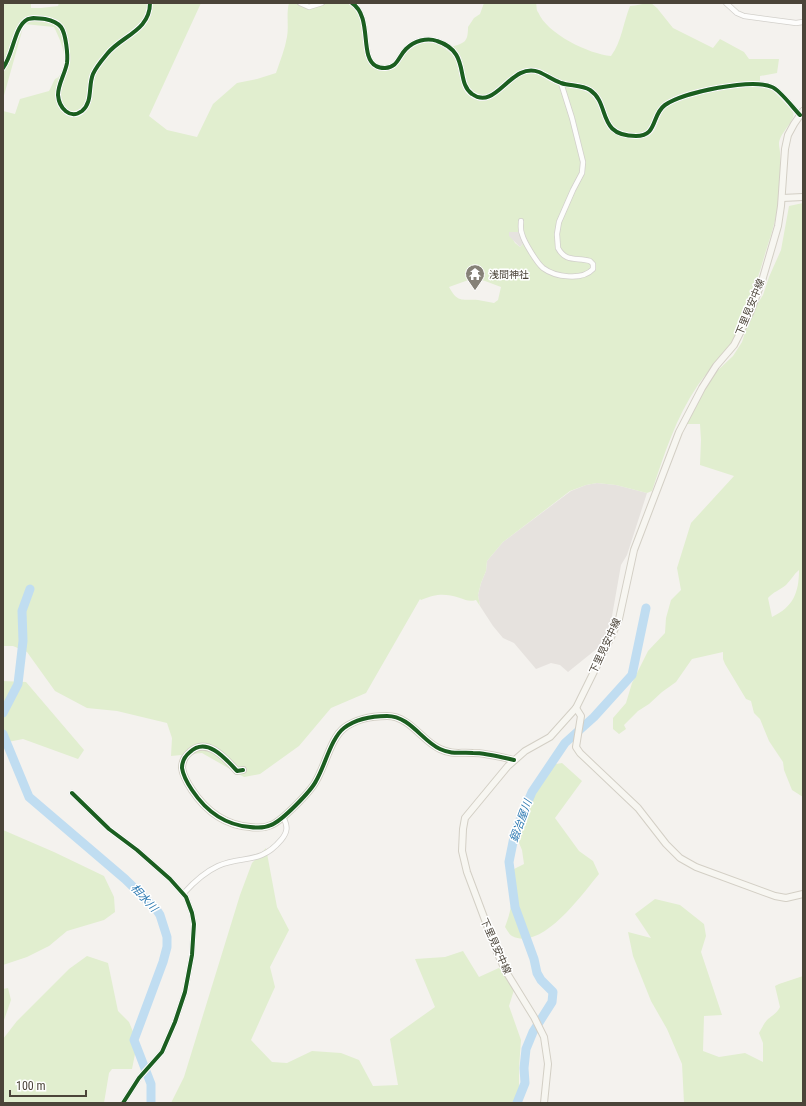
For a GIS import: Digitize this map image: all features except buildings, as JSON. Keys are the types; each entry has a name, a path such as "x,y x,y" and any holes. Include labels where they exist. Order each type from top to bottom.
{"main road":[{"name":"下里見安中線","path":"544,1103 548,1064 546,1046 541,1030 534,1017 505,970 467,872 462,851 465,818 514,760 525,751 550,737 576,708 613,634 619,619 634,550 679,432 702,388 716,366 734,345 750,313 762,281 778,226 782,198 785,149 788,134 801,113"},
{"path":"782,198 803,197"},
{"path":"576,708 581,716 576,747 580,753 638,808 666,844 680,858 696,867 775,896 786,898 803,894"},
{"path":"243,770 237,771 219,753 209,748 200,747 191,751 184,759 182,769 188,784 199,801 214,815 230,823 252,828 267,827 275,824 283,817 316,783 337,736 344,728 357,721 388,716 399,718 438,748 451,754 473,753 514,760"}],"street":[{"path":"3,68 10,57 19,29 24,21 35,18 49,20 56,23 61,27 64,35 67,54 67,64 60,87 59,99 62,109 66,112 71,114 78,113 83,110 89,100 93,73 108,52 134,34 144,23 148,15 150,3"},
{"path":"300,3 309,7 322,3"},
{"path":"352,3 361,14 364,24 368,56 374,66 379,68 391,68 397,63 406,49 412,44 429,39 437,40 445,44 456,54 461,63 464,84 471,94 480,97 491,96 503,88 517,74 528,70 535,70 561,83 589,89 598,100 611,128 624,134 636,136 645,135 650,132 660,111 665,105 693,94 733,85 761,84 770,86 779,91 801,113"},
{"path":"726,3 737,14 744,16 796,23 803,22"},
{"path":"521,221 522,235 536,260 544,269 550,272 570,276 584,275 593,269 593,264 590,260 567,257 558,248 557,234 559,222 582,173 583,162 574,124 561,83"},
{"path":"72,793 109,829 149,860 184,893 189,903 194,924 192,955 185,992 173,1028 162,1052 139,1078 123,1103"},
{"path":"184,893 218,866 253,859 275,847 287,829 283,817"}],"shaded area":[{"path":"509,232 518,232 524,242 520,247 509,236"},
{"path":"597,483 616,485 647,493 627,555 621,565 612,616 604,643 568,672 560,665 551,663 536,669 514,643 503,638 480,606 478,595 486,571 487,561 503,542 571,491 586,485"}],"green space":[{"path":"3,3 31,3 31,8 41,8 58,6 59,3 201,3 149,116 167,130 197,137 213,104 237,83 276,73 287,37 289,3 297,3 302,7 316,7 327,3 349,3 354,6 360,15 373,66 392,68 407,51 413,47 426,42 433,43 446,49 456,59 458,62 463,88 469,96 474,98 483,100 491,97 499,93 519,76 526,73 535,73 561,85 588,93 597,102 607,127 610,130 618,134 635,138 643,138 651,135 664,110 676,102 703,93 734,87 749,86 771,89 792,110 794,115 782,135 779,144 780,179 776,217 743,320 734,340 703,378 683,410 671,436 652,491 647,493 616,485 597,483 586,485 570,491 503,542 487,561 486,571 478,595 480,606 476,600 471,601 449,595 436,595 421,600 420,599 366,693 331,708 299,746 260,774 244,777 202,753 171,756 172,738 167,723 117,711 87,708 55,691 27,652 13,646 3,646 3,111 15,114 20,99 49,91 55,79 60,76 63,69 64,57 62,45 54,27 24,24 3,99","holes":["520,221 526,240 520,247 515,243 509,232 518,232","474,278 501,287 498,300 494,303 460,299 455,296 449,287"]},
{"path":"484,3 536,3 537,10 543,20 559,35 581,47 611,56 620,38 630,6 651,3 657,8 673,28 713,48 720,39 744,52 749,59 779,59 777,73 760,76 760,82 737,83 683,93 663,103 654,116 649,131 637,135 627,134 612,124 600,107 591,88 585,85 560,81 535,68 527,68 516,72 490,94 480,96 469,89 458,53 451,47 465,41 468,27 474,18 480,14"},
{"path":"803,203 803,797 792,790 784,770 783,762 769,741 760,719 754,713 751,701 746,699 725,664 723,652 692,659 676,682 638,711 624,725 626,729 619,734 613,729 613,718 626,703 632,683 648,651 665,633 666,618 671,600 681,590 677,568 691,523 734,476 700,465 700,424 686,424 703,389 716,372 733,356 742,342 751,314 763,295 781,250 789,206","holes":["799,570 796,592 790,604 772,617 768,598 786,585"]},
{"path":"3,681 26,682 84,750 78,759 23,739 8,742 3,747"},
{"path":"562,763 582,781 555,818 579,851 593,861 599,874 561,918 548,928 536,936 524,939 512,936 505,927 510,913 511,902 511,891 508,876 514,869 524,864 522,850 513,829 533,788 550,765"},
{"path":"3,830 104,876 114,897 115,912 104,920 67,931 49,946 27,957 3,965"},
{"path":"266,848 277,907 289,930 270,967 275,987 251,1040 272,1062 287,1063 312,1051 341,1053 359,1060 373,1086 398,1085 390,1039 435,1007 415,959 445,957 463,951 479,977 501,967 514,990 509,1006 521,1040 519,1091 514,1103 171,1103 184,1077 240,895 252,863"},
{"path":"655,899 680,905 704,924 706,936 701,952 722,1015 704,1016 703,1051 719,1057 745,1053 763,1062 763,1043 759,1033 764,1024 780,1007 775,986 803,976 803,1103 684,1103 682,1064 667,1029 651,1001 633,956 628,932 651,938 635,914"},
{"path":"87,956 108,963 118,1011 129,1022 136,1039 132,1069 112,1069 109,1073 104,1103 3,1103 3,1039 17,1021 69,969"},
{"path":"8,988 11,1000 3,1023 3,989"}],"waterway":[{"name":"相水川","path":"3,713 18,684 23,641 22,611 30,589"},
{"name":"鍛冶屋川","path":"517,1103 525,1083 524,1068 526,1049 533,1032 552,1002 553,992 541,980 537,973 534,959 515,907 509,862 515,832 532,792 565,743 594,717 632,675 646,608"},
{"name":"相水川","path":"3,734 29,797 125,879 156,909 160,915 167,937 167,947 163,962 134,1040 151,1084 151,1103"}],"cycle path":[{"path":"3,68 18,30 27,19 45,19 56,23 63,30 67,55 67,63 58,91 59,100 60,104 66,111 73,114 78,113 82,111 88,103 93,74 97,66 113,48 140,27 149,12 150,3"},
{"path":"352,3 358,9 362,17 368,54 371,61 377,67 385,68 393,66 406,49 421,40 429,39 437,41 448,46 459,59 464,82 467,89 472,94 481,98 489,97 520,73 529,71 539,72 561,83 583,87 590,90 600,103 609,125 615,131 623,135 636,136 648,133 661,109 674,100 702,91 734,85 750,84 772,87 783,95 800,115"},
{"path":"243,770 237,771 222,755 209,748 203,747 196,748 188,754 183,761 182,768 183,774 197,798 216,816 241,826 258,828 269,826 282,818 308,792 316,781 335,738 344,728 354,722 370,717 387,716 402,720 409,724 433,745 449,752 494,755 514,760"},
{"path":"72,793 109,829 137,850 170,879 186,897 192,913 194,924 192,955 185,992 175,1022 162,1052 139,1078 123,1103"}],"place":[{"name":"浅間神社","path":"475,291"}]}
